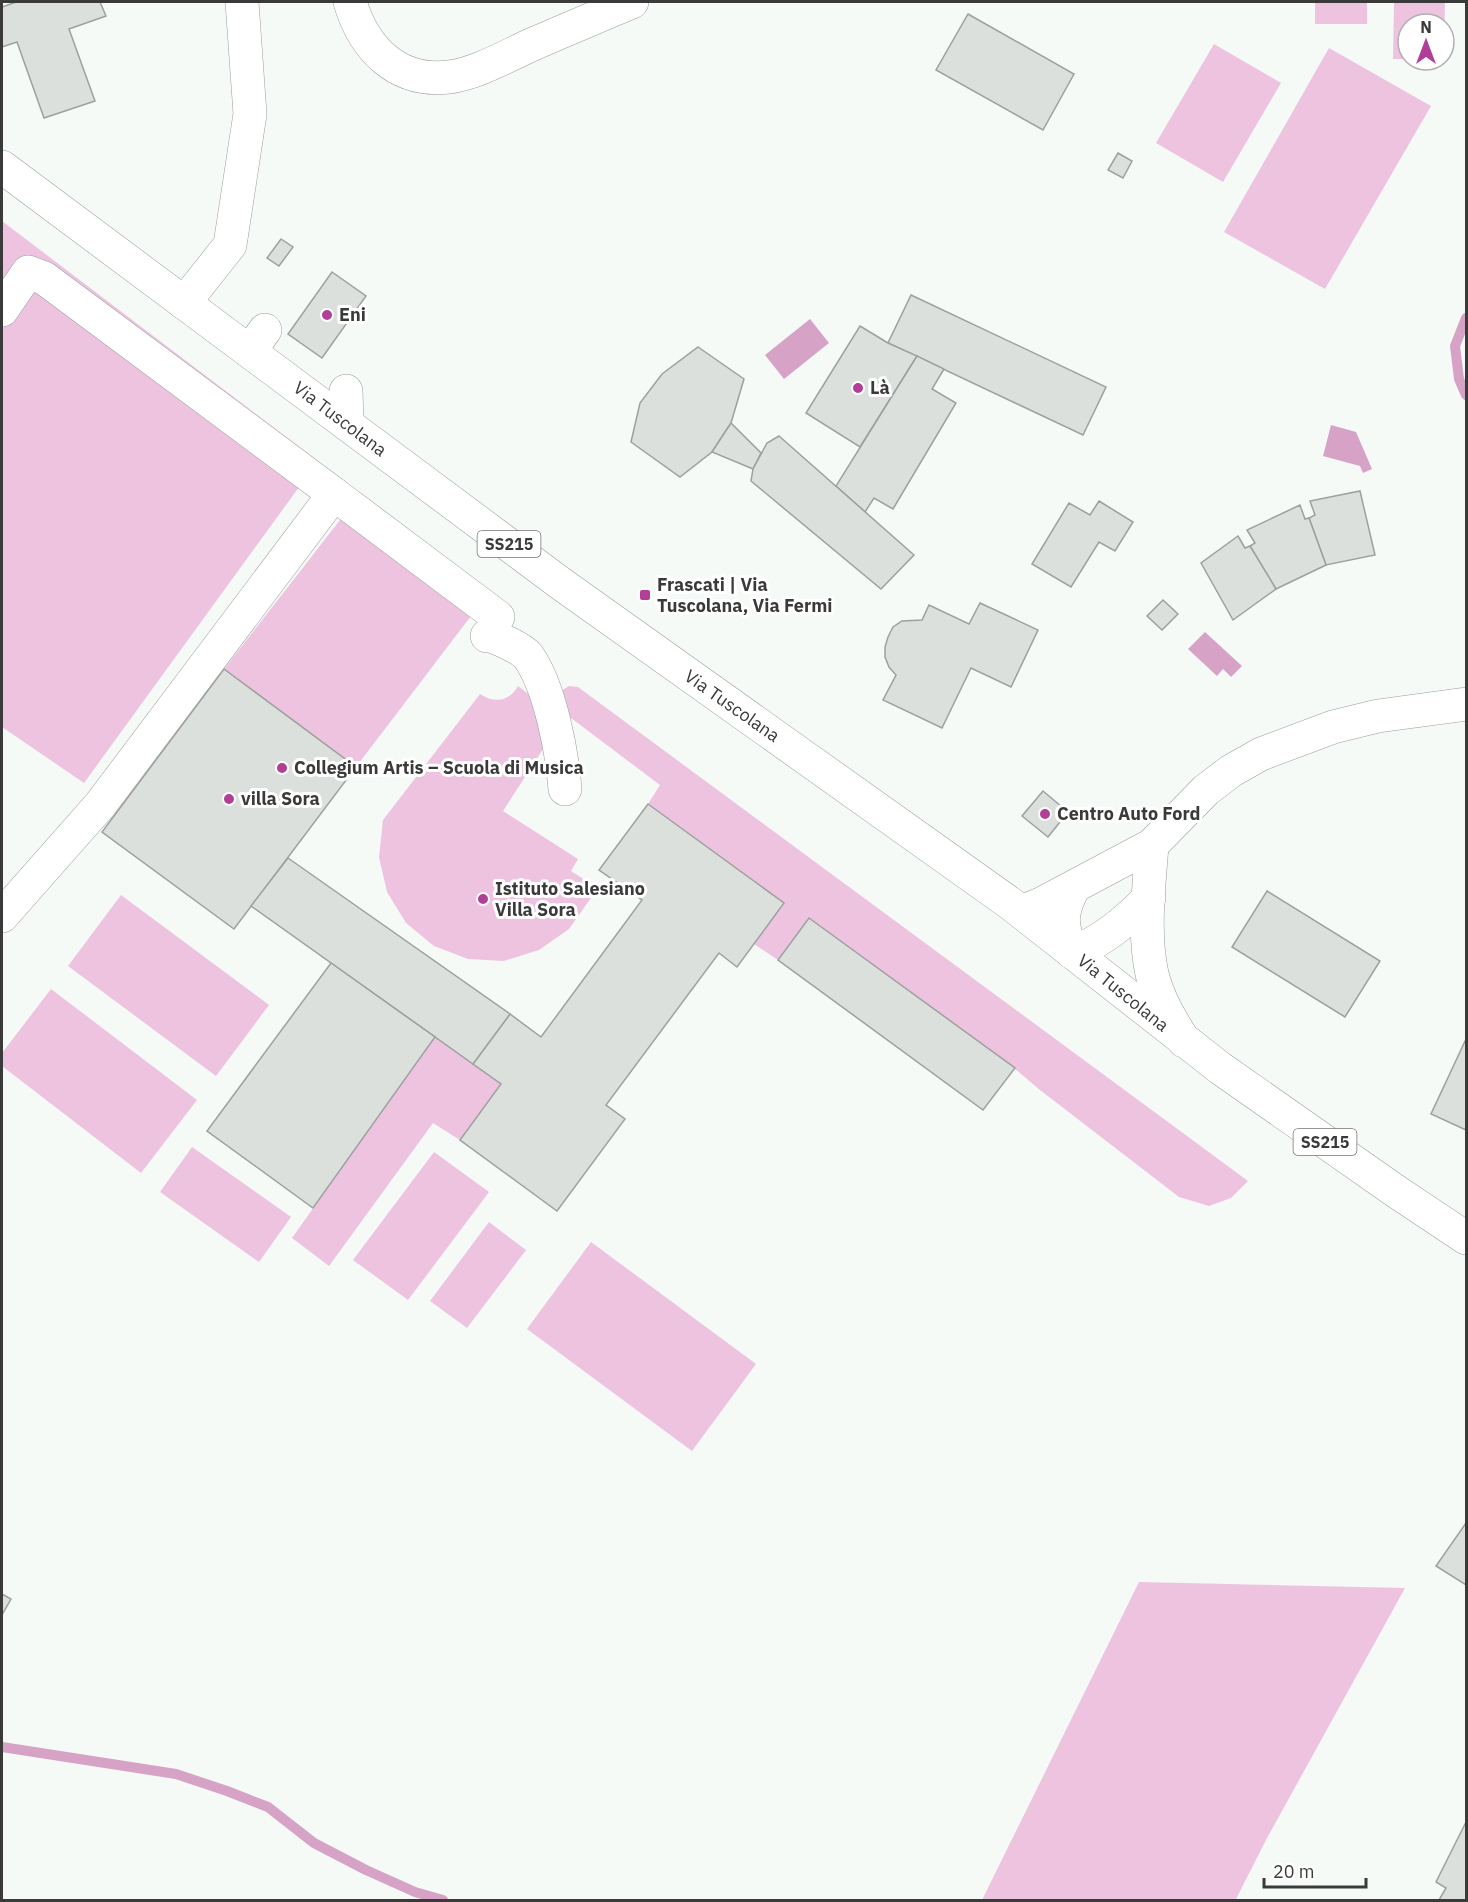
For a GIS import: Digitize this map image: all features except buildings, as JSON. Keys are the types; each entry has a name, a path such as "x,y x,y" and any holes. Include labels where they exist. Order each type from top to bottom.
{"main road":[{"path":"184,303 230,245 250,114 242,2"},
{"path":"350,2 355,20 370,46 393,65 420,76 450,77 479,68 632,2"},
{"name":"Via Tuscolana","path":"2,167 184,303 257,340 347,424 661,656 1022,912 1185,1042 1394,1190 1467,1238"},
{"path":"2,310 28,272 44,278 334,494 493,626 494,636 527,654 558,737 564,789"},
{"path":"346,391 347,424"},
{"path":"2,916 100,805 334,494"},
{"path":"1022,912 1152,845 1206,790 1231,771 1261,754 1348,723 1391,714 1467,704"},
{"path":"1152,845 1149,945 1153,975 1166,1011 1185,1042"},
{"path":"1074,887 1066,902 1063,919 1065,937 1073,953 1110,934 1149,898"}],"shaded area":[{"path":"1315,2 1367,2 1367,24 1315,24"},
{"path":"1394,2 1445,2 1445,12 1396,12 1396,59 1393,59"},
{"path":"1214,44 1281,83 1223,182 1156,143"},
{"path":"1329,48 1431,106 1325,289 1224,232"},
{"path":"2,221 318,461 84,783 2,727"},
{"path":"810,319 829,343 784,379 765,355"},
{"path":"1331,425 1356,432 1372,469 1363,473 1360,466 1323,456"},
{"path":"361,493 490,591 356,767 224,669"},
{"path":"1205,632 1242,666 1231,677 1223,669 1217,676 1188,649"},
{"path":"518,686 532,697 545,746 503,811 578,859 571,871 598,888 569,929 539,950 504,961 468,959 434,946 406,923 387,892 379,857 383,820 480,694 491,699 502,699 511,695"},
{"path":"569,686 578,687 1248,1181 1231,1198 1209,1206 1179,1197 1014,1068 809,918 778,960 754,944 784,903 648,804 660,785 559,709 561,691"},
{"path":"121,895 269,1005 216,1076 68,966"},
{"path":"51,989 197,1100 141,1173 2,1066 2,1053"},
{"path":"435,1037 501,1084 460,1140 433,1123 329,1266 292,1238"},
{"path":"192,1147 291,1217 259,1262 160,1192"},
{"path":"434,1152 489,1192 408,1300 353,1260"},
{"path":"489,1222 526,1250 467,1328 430,1301"},
{"path":"591,1242 756,1364 692,1451 527,1329"},
{"path":"1139,1582 1405,1588 1266,1840 1237,1900 982,1900"}],"waterway":[{"path":"1466,318 1455,346 1459,379 1466,395"},
{"path":"2,1747 176,1774 227,1791 268,1807 314,1843 366,1870 415,1892 443,1900"}],"place":[{"name":"Eni","path":"327,315"},
{"name":"Là","path":"858,388"},
{"name":"Frascati | Via Tuscolana, Via Fermi","path":"645,595"},
{"name":"Collegium Artis – Scuola di Musica","path":"282,768"},
{"name":"villa Sora","path":"229,799"},
{"name":"Centro Auto Ford","path":"1045,814"},
{"name":"Istituto Salesiano Villa Sora","path":"483,899"}]}
